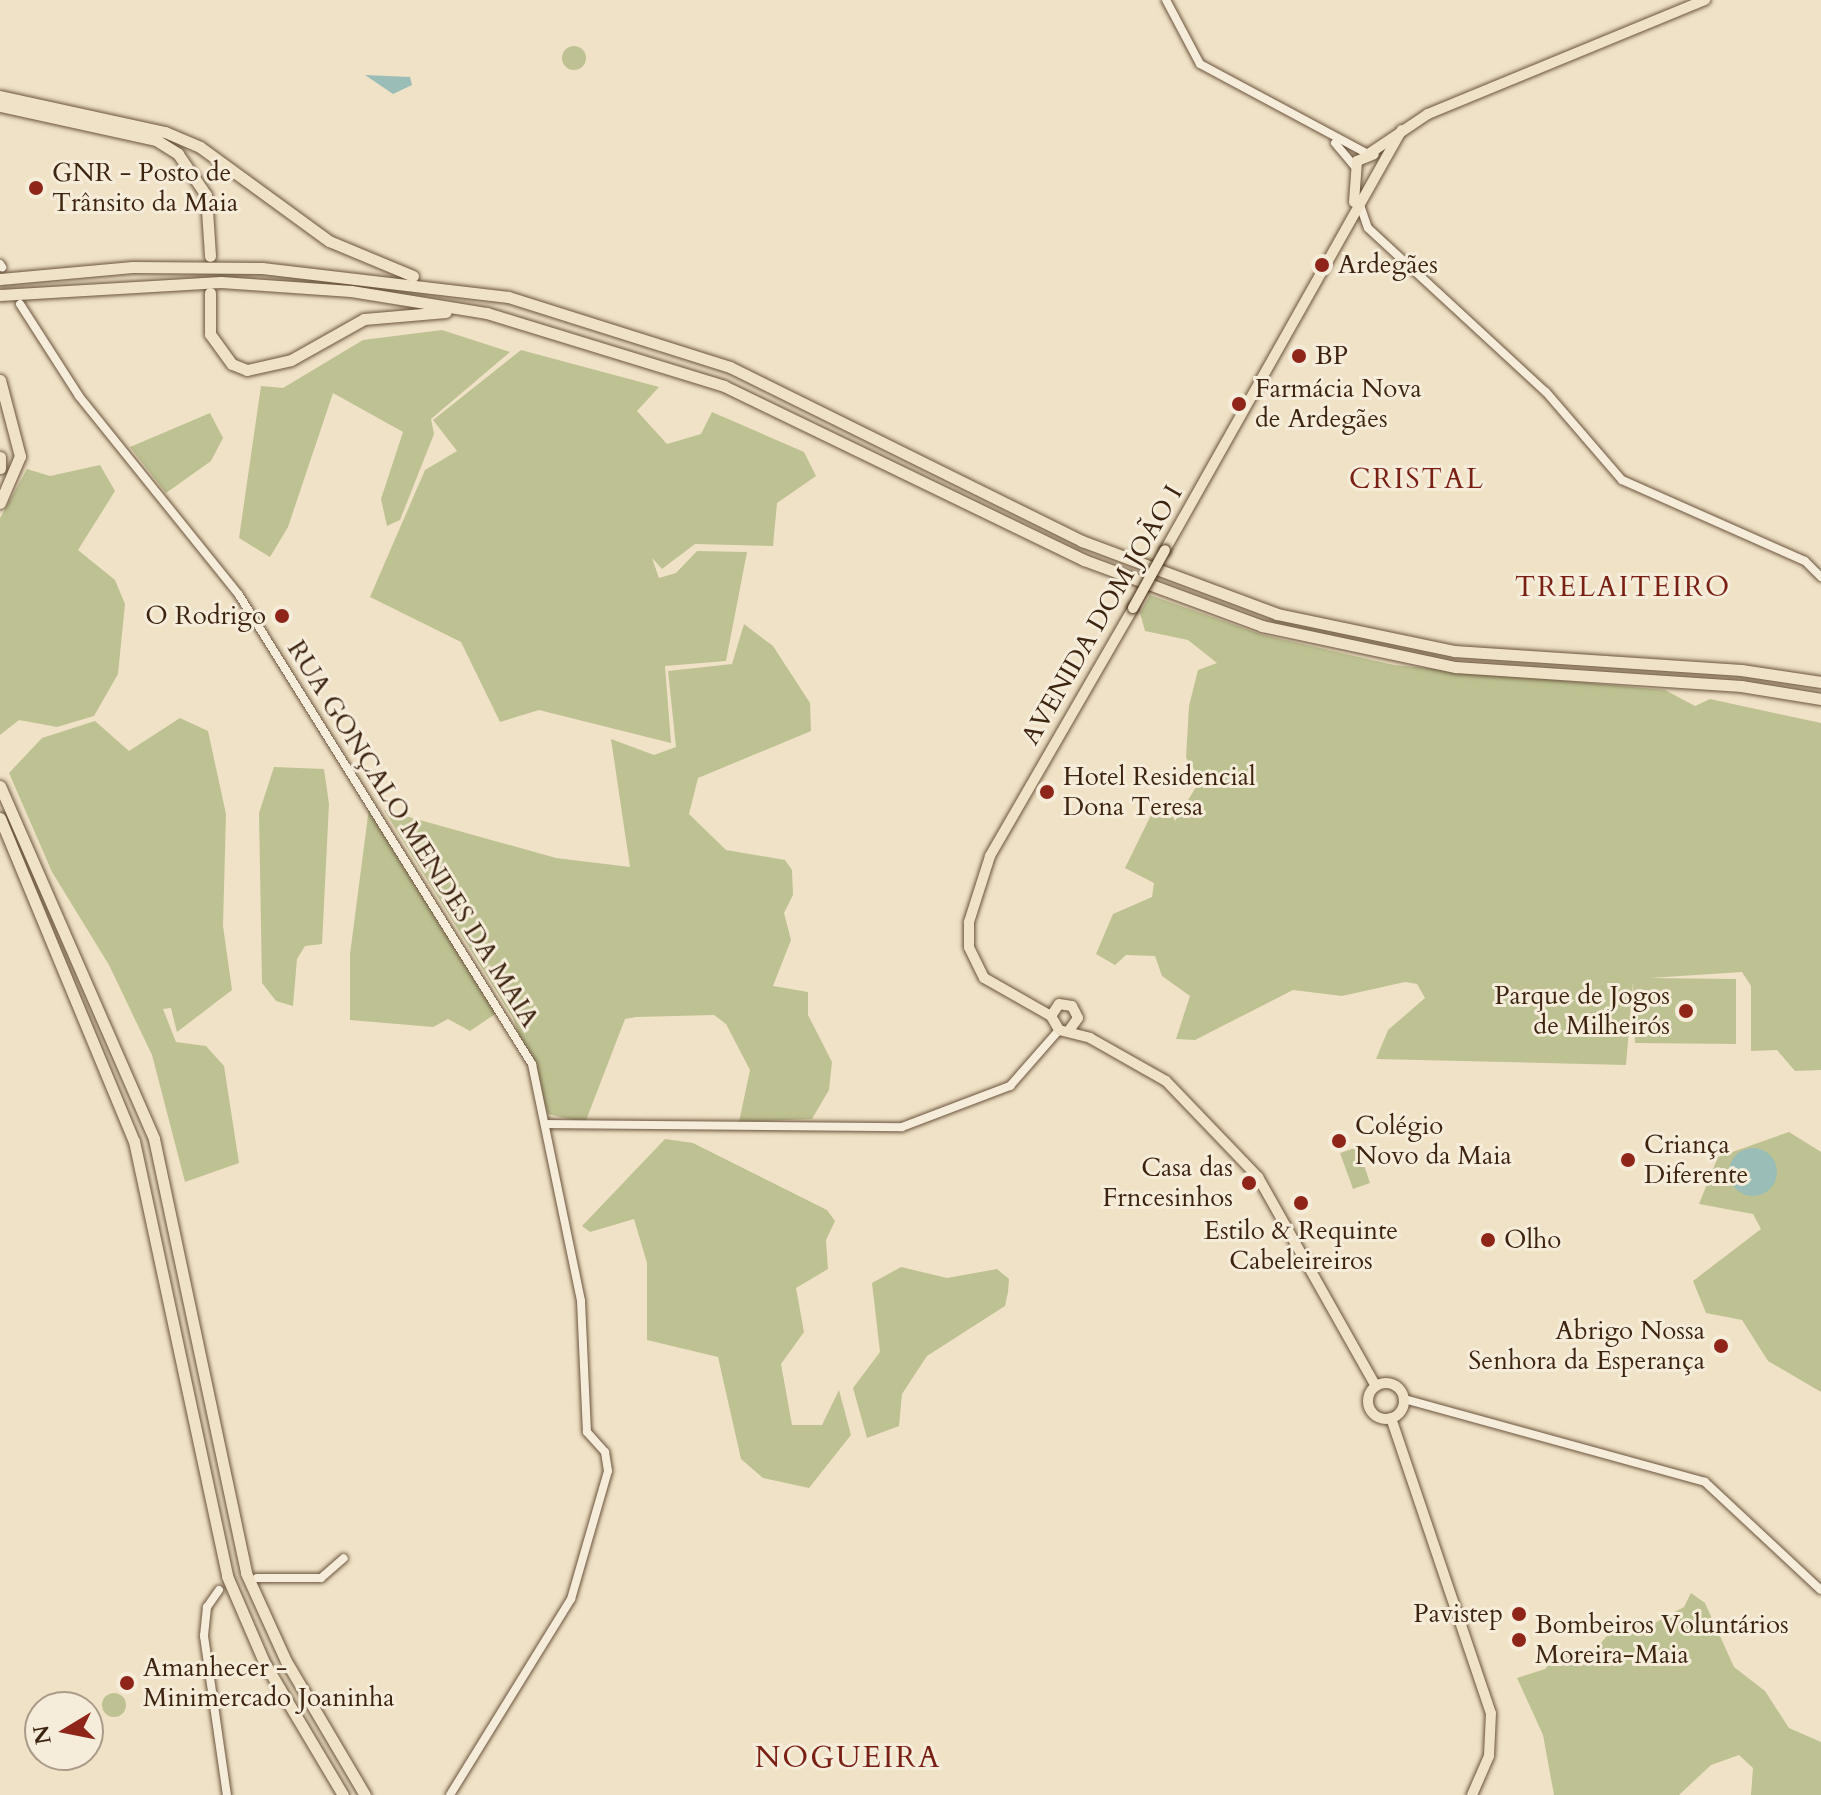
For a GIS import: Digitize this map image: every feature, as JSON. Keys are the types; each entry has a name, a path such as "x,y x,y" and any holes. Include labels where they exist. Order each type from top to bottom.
{"highway":[{"path":"0,96 165,132 200,147 329,241 441,284"},
{"path":"0,106 156,140 178,154 206,195 210,256"},
{"path":"1,270 210,266 441,284 571,312 730,367 1082,541 1277,614 1454,651 1741,670 1821,682"},
{"path":"0,295 234,283 351,291 487,313 741,393 1084,560 1262,626 1455,667 1741,686 1821,699"},
{"path":"210,293 210,334 226,358 247,370 291,360 377,316 487,313"},
{"path":"0,380 20,456 0,503"},
{"path":"0,457 0,468"},
{"path":"0,786 154,1139 223,1487 251,1585 365,1795"},
{"path":"0,818 134,1141 227,1576 264,1662 343,1795"}],"main road":[{"path":"1357,170 1368,153 1402,130 1705,0"},
{"name":"AVENIDA DOM JOÃO I","path":"1051,1016 984,978 969,947 969,922 990,856 1360,205 1376,167 1402,130"},
{"path":"1357,170 1376,167 1368,153"},
{"name":"AVENIDA DOM JOÃO I","path":"1351,219 1357,170"},
{"path":"1064,1029 1078,1018 1072,1006 1059,1004 1051,1016 1064,1029 1166,1081 1258,1177 1376,1386 1370,1409 1391,1418 1491,1713 1489,1756 1472,1795"},
{"path":"1376,1386 1392,1384 1404,1399 1391,1418"}],"street":[{"path":"1166,0 1200,64 1332,139 1368,153"},
{"path":"1332,139 1357,170"},
{"path":"1360,205 1368,228"},
{"path":"1351,219 1368,228 1546,392 1622,480 1805,561 1821,577"},
{"name":"RUA GONÇALO MENDES DA MAIA","path":"20,304 79,396 239,595 346,760 524,1050 545,1124 581,1301 587,1432 605,1452 604,1499 571,1599 450,1795"},
{"path":"545,1124 902,1127 1010,1086 1064,1029"},
{"path":"1404,1399 1715,1487 1821,1590"},
{"path":"257,1578 321,1578 344,1558"},
{"path":"219,1590 207,1607 204,1636 227,1795"}],"green space":[{"path":"574,46 585,53 586,58 579,69 574,70 563,63 562,58 569,47"},
{"path":"442,330 510,352 431,419 434,434 400,520 387,526 381,499 403,432 333,393 288,527 270,557 239,538 261,386 283,388 363,340"},
{"path":"521,350 659,387 637,411 667,444 701,434 712,412 804,452 816,476 777,503 773,546 695,544 662,569 652,558 659,578 676,573 697,551 747,552 726,661 665,666 671,743 539,710 500,722 461,642 370,597 425,470 457,451 433,420"},
{"path":"210,413 223,438 211,461 166,493 130,447"},
{"path":"100,465 115,491 78,550 115,580 125,604 118,674 94,716 57,727 19,720 0,735 0,518 27,469 50,476"},
{"path":"1150,595 1263,635 1394,665 1665,690 1695,706 1710,699 1821,723 1821,1070 1795,1071 1777,1050 1751,1051 1751,986 1742,972 1650,978 1736,979 1736,1044 1635,1043 1633,982 1626,1065 1376,1059 1388,1030 1425,998 1417,984 1405,982 1342,996 1293,990 1195,1040 1176,1039 1190,996 1162,976 1155,956 1126,955 1115,965 1096,954 1113,914 1152,897 1154,883 1125,868 1151,815 1168,804 1175,821 1201,779 1186,758 1189,706 1198,670 1217,663 1188,640 1145,631 1140,613"},
{"path":"744,624 773,646 810,703 811,731 698,778 689,814 726,850 785,860 792,870 793,895 784,913 791,940 773,986 808,992 808,1015 832,1062 829,1090 812,1119 739,1122 750,1070 726,1024 714,1015 636,1017 625,1019 585,1123 548,1114 513,1018 384,810 556,858 630,867 611,739 654,755 676,747 668,671 732,664"},
{"path":"180,718 208,731 226,814 223,926 232,990 177,1032 171,1008 163,1009 176,1042 206,1046 224,1066 239,1163 185,1182 152,1055 109,965 52,872 9,773 42,738 95,721 129,751"},
{"path":"274,767 324,769 329,804 322,944 305,946 297,959 293,1006 276,1001 262,983 259,813"},
{"path":"369,808 498,1012 470,1031 448,1019 433,1027 350,1020 350,954"},
{"path":"1789,1132 1821,1152 1821,1392 1768,1361 1742,1320 1706,1313 1693,1281 1761,1229 1753,1214 1699,1204 1718,1157"},
{"path":"665,1139 693,1143 827,1210 835,1221 826,1240 828,1269 796,1288 804,1332 781,1364 792,1425 822,1425 839,1390 851,1435 809,1488 763,1478 741,1459 718,1357 647,1340 647,1263 634,1219 590,1232 582,1226"},
{"path":"1358,1147 1370,1183 1353,1189 1340,1153"},
{"path":"901,1267 947,1278 997,1269 1009,1279 1008,1292 1005,1306 927,1356 902,1394 899,1426 867,1438 853,1388 880,1352 872,1283"},
{"path":"1691,1593 1705,1603 1734,1667 1765,1691 1789,1728 1821,1742 1821,1795 1751,1795 1753,1768 1739,1755 1711,1765 1679,1795 1554,1795 1543,1735 1517,1678 1545,1669 1561,1651 1592,1654 1620,1620 1653,1624 1684,1607"},
{"path":"119,1694 125,1700 123,1714 114,1717 105,1714 105,1696"}],"water":[{"path":"365,75 410,77 412,85 393,94"},
{"path":"1753,1148 1770,1155 1777,1172 1770,1189 1753,1196 1736,1189 1729,1172 1736,1155"}],"place":[{"name":"GNR - Posto de Trânsito da Maia","path":"36,188"},
{"name":"Ardegães","path":"1322,265"},
{"name":"BP","path":"1299,356"},
{"name":"Farmácia Nova de Ardegães","path":"1239,404"},
{"name":"O Rodrigo","path":"282,616"},
{"name":"Hotel Residencial Dona Teresa","path":"1047,792"},
{"name":"Parque de Jogos de Milheirós","path":"1686,1011"},
{"name":"Colégio Novo da Maia","path":"1339,1141"},
{"name":"Criança Diferente","path":"1628,1160"},
{"name":"Casa das Frncesinhos","path":"1249,1183"},
{"name":"Estilo & Requinte Cabeleireiros","path":"1301,1203"},
{"name":"Olho","path":"1488,1240"},
{"name":"Abrigo Nossa Senhora da Esperança","path":"1721,1346"},
{"name":"Pavistep","path":"1519,1614"},
{"name":"Bombeiros Voluntários Moreira-Maia","path":"1519,1640"},
{"name":"Amanhecer - Minimercado Joaninha","path":"127,1683"}],"district":[{"name":"CRISTAL","path":"1417,479"},
{"name":"TRELAITEIRO","path":"1623,587"},
{"name":"NOGUEIRA","path":"848,1758"}]}
